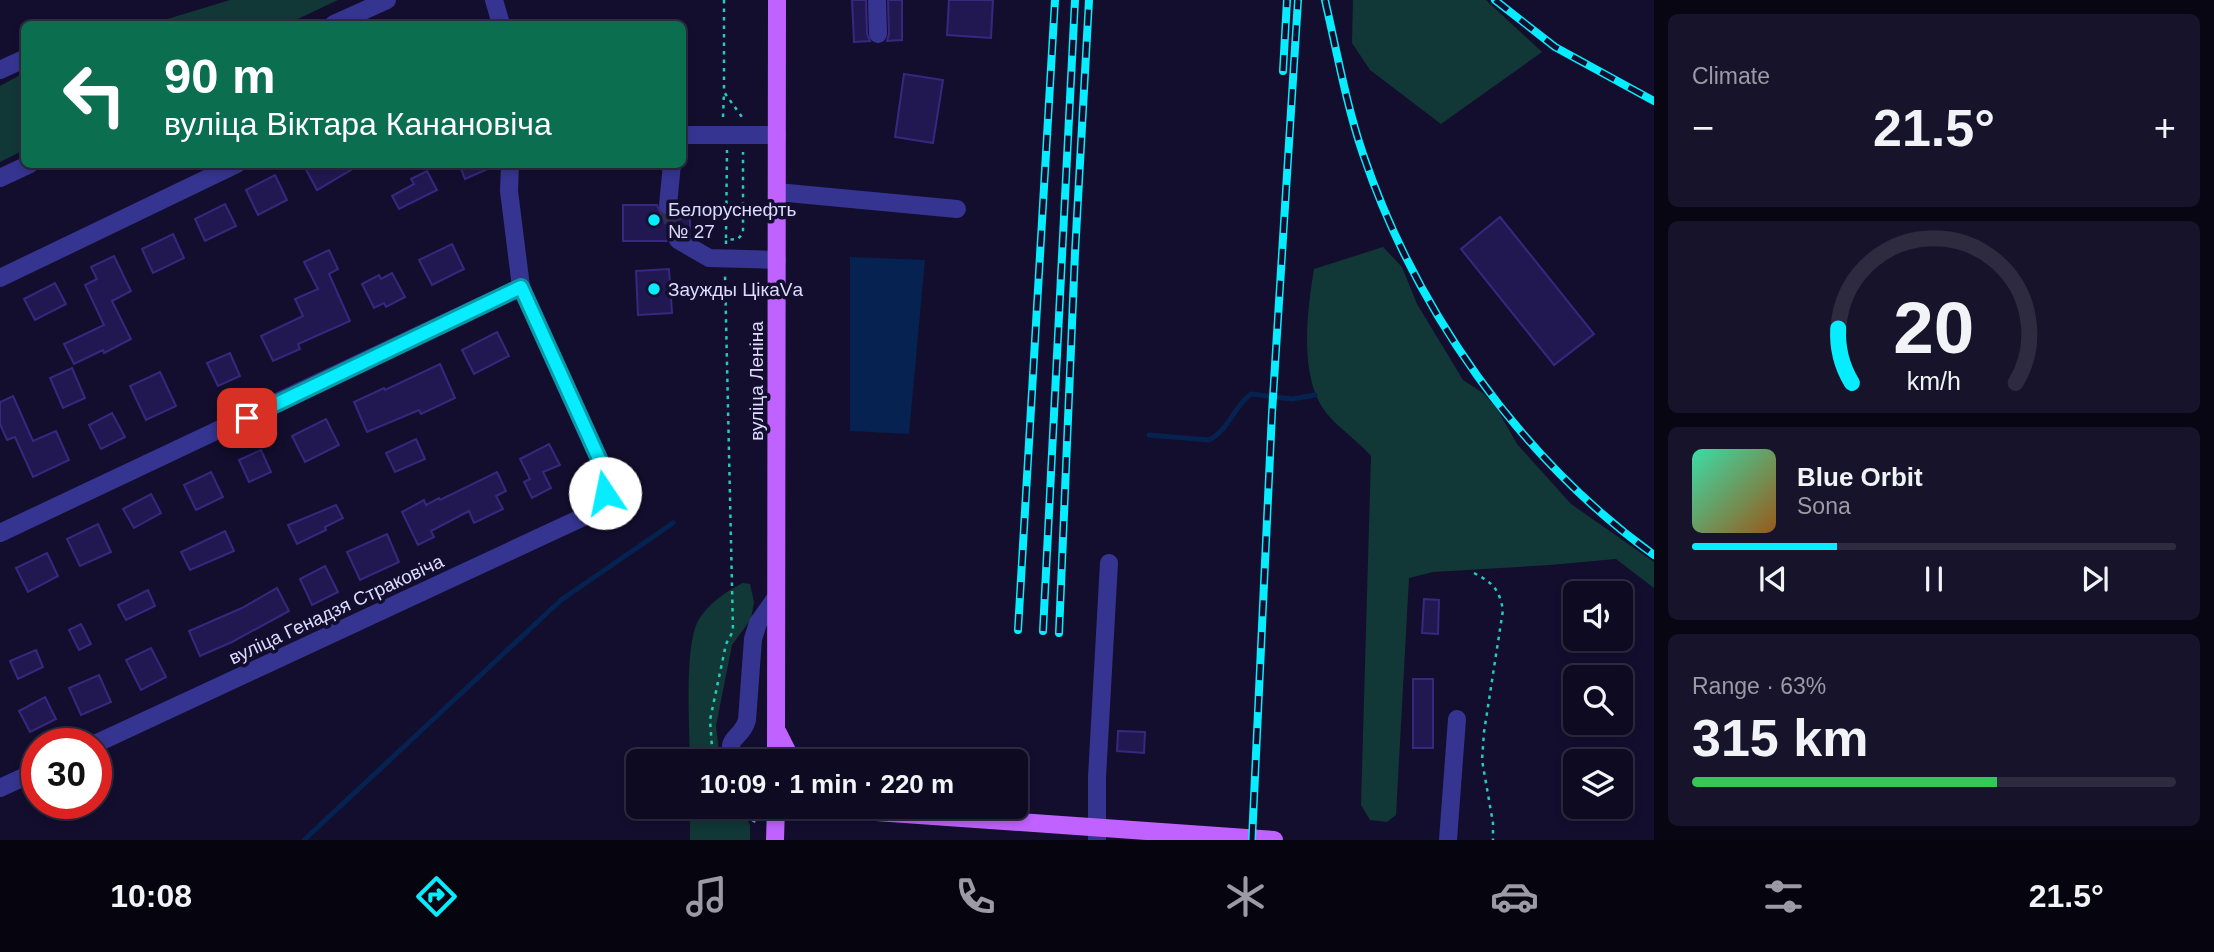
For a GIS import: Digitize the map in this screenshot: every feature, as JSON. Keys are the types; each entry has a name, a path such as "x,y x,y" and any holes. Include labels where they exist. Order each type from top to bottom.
{"main road":[{"name":"вуліца Леніна","path":"776,749 777,0"},
{"path":"776,726 785,749"},
{"path":"775,840 776,819"},
{"path":"953,819 1097,834 1275,840"}],"street":[{"path":"341,21 387,0"},
{"path":"494,0 501,21"},
{"path":"877,0 878,34"},
{"path":"0,70 21,60"},
{"path":"686,135 777,135"},
{"path":"0,178 21,168"},
{"path":"0,278 229,168"},
{"path":"0,533 521,287 509,191 510,168"},
{"path":"668,205 672,168"},
{"path":"777,192 957,209"},
{"path":"678,240 709,258 726,248 777,260"},
{"name":"вуліца Генадзя Страковіча","path":"112,736 594,512 605,493 600,461 521,287"},
{"path":"1097,834 1097,777 1109,563"},
{"path":"729,749 734,736 741,733 747,720 753,639 758,623 775,599"},
{"path":"1448,840 1457,719"},
{"path":"0,788 21,778"}],"path":[{"path":"712,749 710,720 726,644 733,631 724,284 727,149 722,135 724,0"},
{"path":"724,92 742,115 743,135 743,233 726,248"},
{"path":"1474,573 1492,584 1500,593 1503,610 1482,760 1493,823 1493,840"},
{"path":"748,819 758,824 758,832"}],"green space":[{"path":"230,0 338,0 293,21 161,21"},
{"path":"1353,0 1486,0 1542,52 1441,124 1370,70 1352,43"},
{"path":"21,75 21,152 0,162 0,86"},
{"path":"1383,247 1402,267 1417,304 1463,380 1483,393 1497,409 1517,444 1571,504 1654,562 1654,588 1616,559 1433,572 1409,578 1396,815 1387,822 1370,820 1361,805 1371,456 1328,415 1318,400 1312,383 1307,345 1314,269"},
{"path":"743,583 750,584 754,602 751,619 732,645 716,726 719,749 690,749 689,668 694,633 706,609"},
{"path":"690,819 746,819 750,825 750,840 690,840"}],"water":[{"path":"850,257 925,260 909,434 850,431"}],"building":[{"path":"852,0 866,0 867,34 870,41 854,42"},
{"path":"888,0 902,0 902,40 887,41"},
{"path":"949,0 993,0 991,38 947,35"},
{"path":"904,74 943,80 933,143 895,137"},
{"path":"305,168 354,168 317,190"},
{"path":"461,168 490,168 465,179"},
{"path":"427,171 437,190 399,209 392,196 414,184 411,179"},
{"path":"275,175 287,200 258,215 246,190"},
{"path":"225,204 236,226 205,241 195,219"},
{"path":"623,205 657,205 661,214 668,216 677,212 679,205 690,205 690,234 677,229 669,234 667,241 623,241"},
{"path":"1500,217 1594,334 1554,365 1461,249"},
{"path":"173,234 184,258 153,273 142,249"},
{"path":"452,244 464,269 432,285 419,260"},
{"path":"329,250 338,269 329,274 350,321 298,344 300,349 273,361 261,336 303,316 295,299 318,289 304,262"},
{"path":"114,256 131,291 112,301 131,339 74,364 64,344 104,325 85,285 97,279 91,267"},
{"path":"669,269 672,313 638,315 636,271"},
{"path":"392,273 405,297 386,307 384,303 374,308 362,284 379,275 381,279"},
{"path":"55,283 66,304 35,320 24,299"},
{"path":"497,332 509,356 474,374 462,350"},
{"path":"230,353 240,376 218,386 207,363"},
{"path":"440,364 455,398 421,414 419,410 367,432 354,402"},
{"path":"72,368 85,398 63,408 50,378"},
{"path":"160,372 176,406 146,420 130,386"},
{"path":"13,396 33,441 56,431 69,460 33,477 15,437 7,440 0,424 0,402"},
{"path":"112,413 125,437 101,449 89,425"},
{"path":"326,419 339,445 305,462 292,436"},
{"path":"416,439 425,459 395,472 386,453"},
{"path":"549,444 560,465 543,472 551,488 532,498 524,482 530,479 520,459"},
{"path":"261,450 271,472 249,482 239,460"},
{"path":"211,472 223,497 196,510 184,485"},
{"path":"497,472 506,491 496,496 503,509 474,523 469,511 431,531 434,537 418,545 402,512 424,500 426,505 439,498 440,500"},
{"path":"151,494 161,513 134,528 123,509"},
{"path":"336,505 343,518 297,544 288,525"},
{"path":"98,524 111,552 80,566 67,539"},
{"path":"225,531 234,551 190,570 181,552"},
{"path":"387,534 399,562 360,580 347,552"},
{"path":"47,553 58,576 28,592 16,568"},
{"path":"325,566 338,592 312,605 300,579"},
{"path":"277,588 289,611 200,656 189,631 242,608"},
{"path":"148,590 155,606 126,620 118,605"},
{"path":"1424,599 1439,600 1438,634 1422,633"},
{"path":"81,624 91,644 79,650 69,630"},
{"path":"151,648 166,677 141,690 126,660"},
{"path":"36,650 43,667 18,679 10,661"},
{"path":"99,675 111,702 81,715 69,688"},
{"path":"1413,679 1433,679 1433,748 1413,748"},
{"path":"45,697 56,719 38,728 28,728 19,711"},
{"path":"1118,731 1145,732 1144,753 1117,751"}],"waterway":[{"path":"1149,435 1209,440 1222,430 1251,394 1292,399 1315,395"},
{"path":"304,840 561,600 673,523"}],"tunnel":[{"path":"668,205 678,240"}],"railway":[{"path":"1018,630 1055,0"},
{"path":"1043,631 1075,0"},
{"path":"1059,633 1089,0"},
{"path":"1283,71 1287,0"},
{"path":"1252,840 1272,413 1298,0"},
{"path":"1325,0 1363,154 1385,212 1412,269 1443,324 1478,377 1517,427 1559,474 1605,516 1654,555"},
{"path":"1495,0 1555,47 1654,101"}],"place":[{"name":"Белоруснефть № 27","path":"654,220"},
{"name":"Заужды ЦікаVа","path":"654,289"}],"route":[{"path":"247,418 521,287 600,461 605,493"}]}
